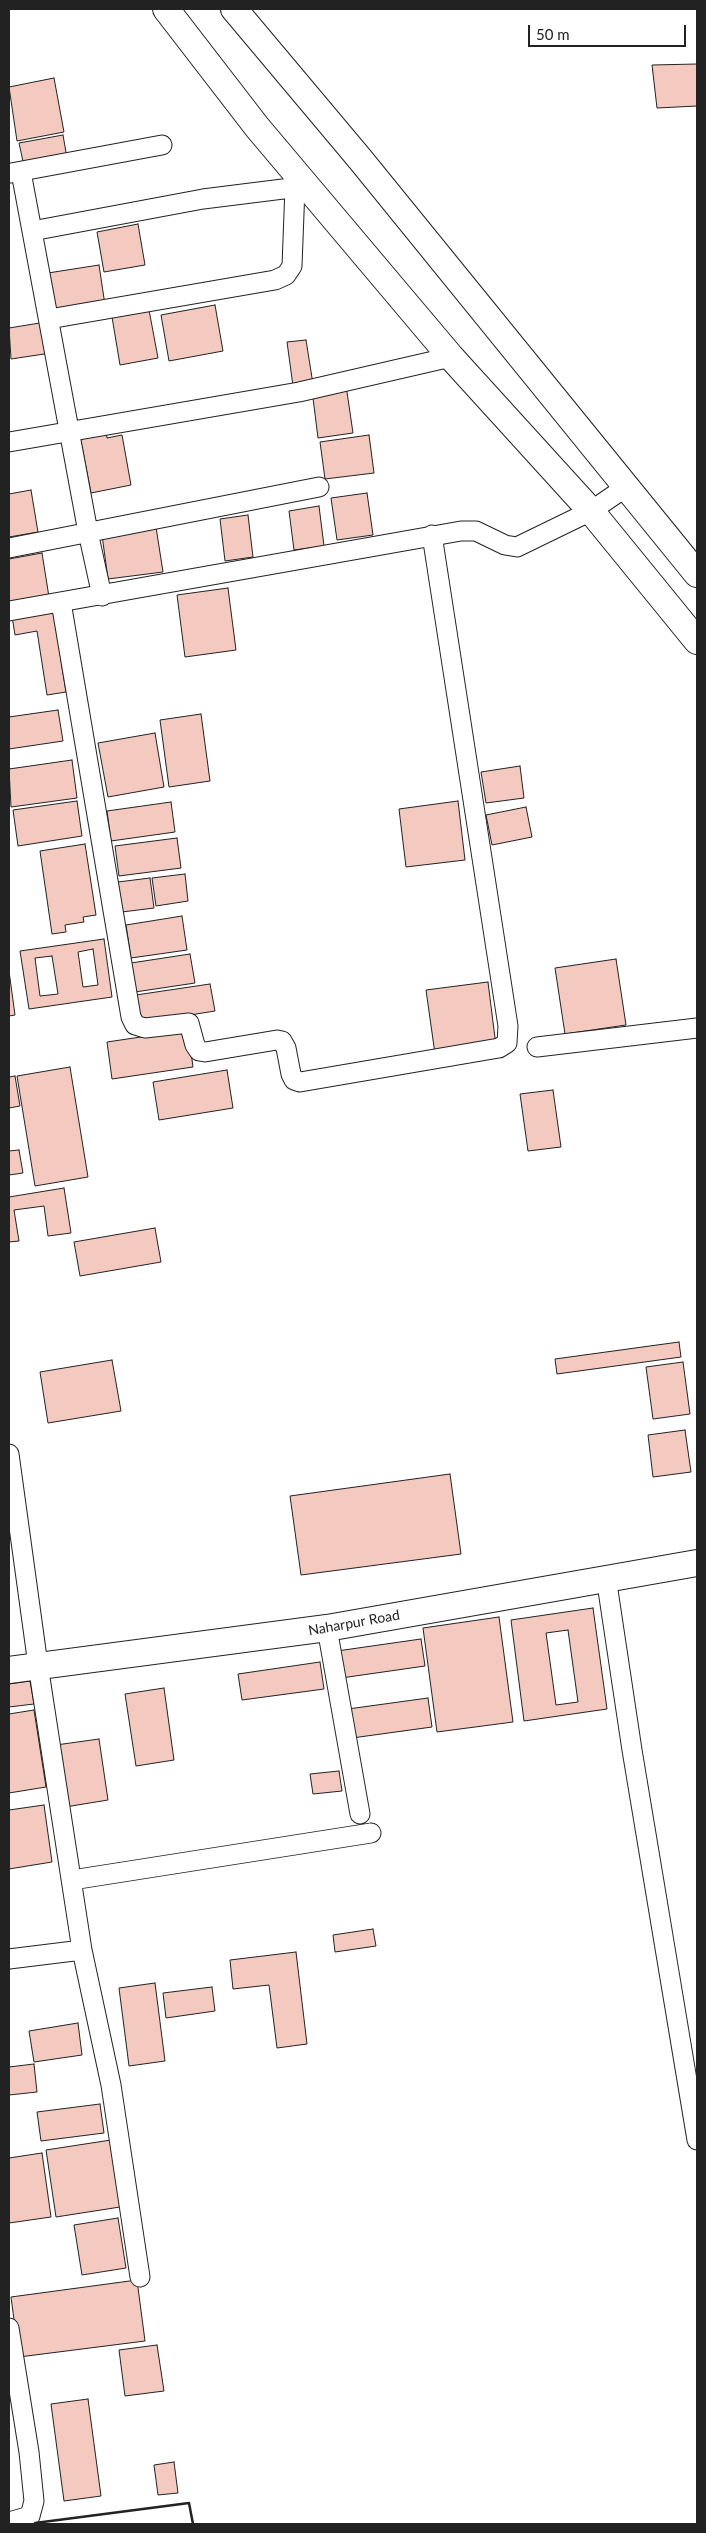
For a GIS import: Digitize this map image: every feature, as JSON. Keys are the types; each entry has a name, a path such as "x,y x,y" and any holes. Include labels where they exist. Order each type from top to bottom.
{"street":[{"path":"166,9 258,127 301,186 451,358 591,511 697,641"},
{"path":"234,9 366,167 697,574"},
{"path":"102,596 88,532 32,231 15,172 162,146"},
{"path":"32,231 203,199 301,186"},
{"path":"49,319 275,280 286,275 292,266 301,186"},
{"path":"9,442 299,392 451,358"},
{"path":"9,548 319,487"},
{"path":"9,611 102,596 432,534 469,530 517,548 591,511 626,487"},
{"path":"61,602 131,1017 135,1025 145,1028 189,1023 195,1045 199,1051 205,1052 277,1040 282,1041 286,1048 291,1074 294,1080 300,1082 499,1048 507,1042 508,1026 432,534"},
{"path":"537,1047 697,1028"},
{"path":"9,1454 38,1665 82,1950 111,2085 140,2278"},
{"name":"Naharpur Road","path":"9,1670 327,1628 606,1577 697,1563"},
{"path":"606,1577 632,1750 697,2140"},
{"path":"327,1628 360,1814"},
{"path":"72,1880 371,1833"},
{"path":"9,1959 82,1950"},
{"path":"9,2329 29,2452 34,2501 30,2516 9,2522"}],"building":[{"path":"697,64 697,106 657,108 652,65"},
{"path":"54,78 64,132 17,141 9,87"},
{"path":"63,135 67,158 24,166 19,143"},
{"path":"138,224 145,265 104,272 97,232"},
{"path":"99,265 105,305 53,312 48,273"},
{"path":"215,305 223,351 169,361 161,315"},
{"path":"149,310 158,358 120,365 112,317"},
{"path":"46,322 51,353 11,359 9,328"},
{"path":"306,340 313,384 293,386 287,342"},
{"path":"346,385 353,433 318,438 312,390"},
{"path":"106,431 107,438 122,435 131,485 91,493 80,436"},
{"path":"369,435 374,473 325,479 320,442"},
{"path":"31,490 38,532 9,537 9,494"},
{"path":"367,493 373,535 337,540 331,498"},
{"path":"319,506 324,546 294,550 289,511"},
{"path":"248,515 253,557 225,561 220,519"},
{"path":"156,527 163,572 108,579 102,535"},
{"path":"42,553 49,597 9,604 9,559"},
{"path":"228,588 236,650 185,657 177,595"},
{"path":"53,609 66,692 47,695 37,631 15,635 12,616"},
{"path":"58,710 63,741 9,749 9,717"},
{"path":"201,714 210,781 169,787 160,720"},
{"path":"155,733 164,787 108,797 98,743"},
{"path":"72,760 77,798 11,807 9,769"},
{"path":"520,766 524,798 486,803 481,772"},
{"path":"77,801 82,836 18,846 13,810"},
{"path":"458,801 465,860 406,867 399,809"},
{"path":"171,802 175,832 111,841 107,811"},
{"path":"526,807 532,837 492,845 486,815"},
{"path":"177,838 181,868 119,876 115,846"},
{"path":"85,844 96,915 83,917 84,922 65,925 66,932 52,934 40,851"},
{"path":"185,874 188,901 156,906 152,878"},
{"path":"150,878 154,908 122,912 118,882"},
{"path":"182,916 187,950 131,958 126,925"},
{"path":"104,939 112,997 29,1009 20,951","holes":["93,949 98,985 83,987 78,952","52,956 58,994 40,996 35,958"]},
{"path":"190,954 195,983 135,992 131,963"},
{"path":"616,959 626,1025 565,1034 555,968"},
{"path":"9,971 15,1015 9,1016"},
{"path":"488,982 496,1046 435,1054 426,990"},
{"path":"210,984 215,1011 140,1023 136,995"},
{"path":"188,1030 193,1067 112,1079 107,1042"},
{"path":"70,1067 88,1177 35,1186 17,1076"},
{"path":"227,1070 233,1108 159,1120 153,1082"},
{"path":"15,1076 20,1106 9,1108 9,1077"},
{"path":"553,1090 561,1147 528,1151 520,1094"},
{"path":"19,1150 23,1173 9,1175 9,1151"},
{"path":"64,1188 71,1233 48,1236 44,1206 14,1210 19,1241 9,1242 9,1197"},
{"path":"155,1228 161,1262 80,1276 74,1242"},
{"path":"679,1342 681,1357 557,1374 555,1359"},
{"path":"112,1360 121,1411 48,1423 40,1372"},
{"path":"683,1362 690,1414 653,1419 646,1367"},
{"path":"685,1430 691,1472 653,1477 648,1435"},
{"path":"450,1474 461,1554 301,1575 290,1496"},
{"path":"593,1608 607,1709 524,1721 511,1620","holes":["568,1630 578,1702 556,1705 546,1633"]},
{"path":"499,1617 513,1722 437,1732 423,1628"},
{"path":"421,1639 425,1666 341,1678 337,1651"},
{"path":"320,1662 324,1689 242,1700 238,1674"},
{"path":"30,1681 34,1704 9,1707 9,1684"},
{"path":"164,1688 174,1760 136,1766 125,1694"},
{"path":"428,1698 432,1727 352,1738 348,1709"},
{"path":"34,1710 46,1787 9,1793 9,1714"},
{"path":"99,1739 108,1800 65,1807 56,1745"},
{"path":"339,1771 342,1791 313,1794 310,1774"},
{"path":"44,1805 52,1862 9,1869 9,1810"},
{"path":"373,1929 376,1946 335,1952 333,1935"},
{"path":"296,1952 307,2044 277,2048 269,1985 233,1989 230,1960"},
{"path":"155,1983 165,2061 129,2066 119,1988"},
{"path":"212,1987 215,2011 166,2018 163,1993"},
{"path":"78,2023 82,2055 34,2062 29,2031"},
{"path":"34,2064 37,2092 9,2095 9,2067"},
{"path":"100,2104 104,2133 41,2141 37,2112"},
{"path":"111,2140 120,2207 56,2217 46,2150"},
{"path":"42,2153 51,2217 9,2223 9,2158"},
{"path":"118,2218 126,2268 82,2275 74,2225"},
{"path":"137,2280 145,2341 19,2357 11,2297"},
{"path":"157,2345 164,2391 125,2396 119,2350"},
{"path":"88,2399 101,2496 64,2501 51,2404"},
{"path":"174,2462 178,2493 158,2495 154,2465"}],"wall":[{"path":"35,2523 189,2503 193,2524"}]}
